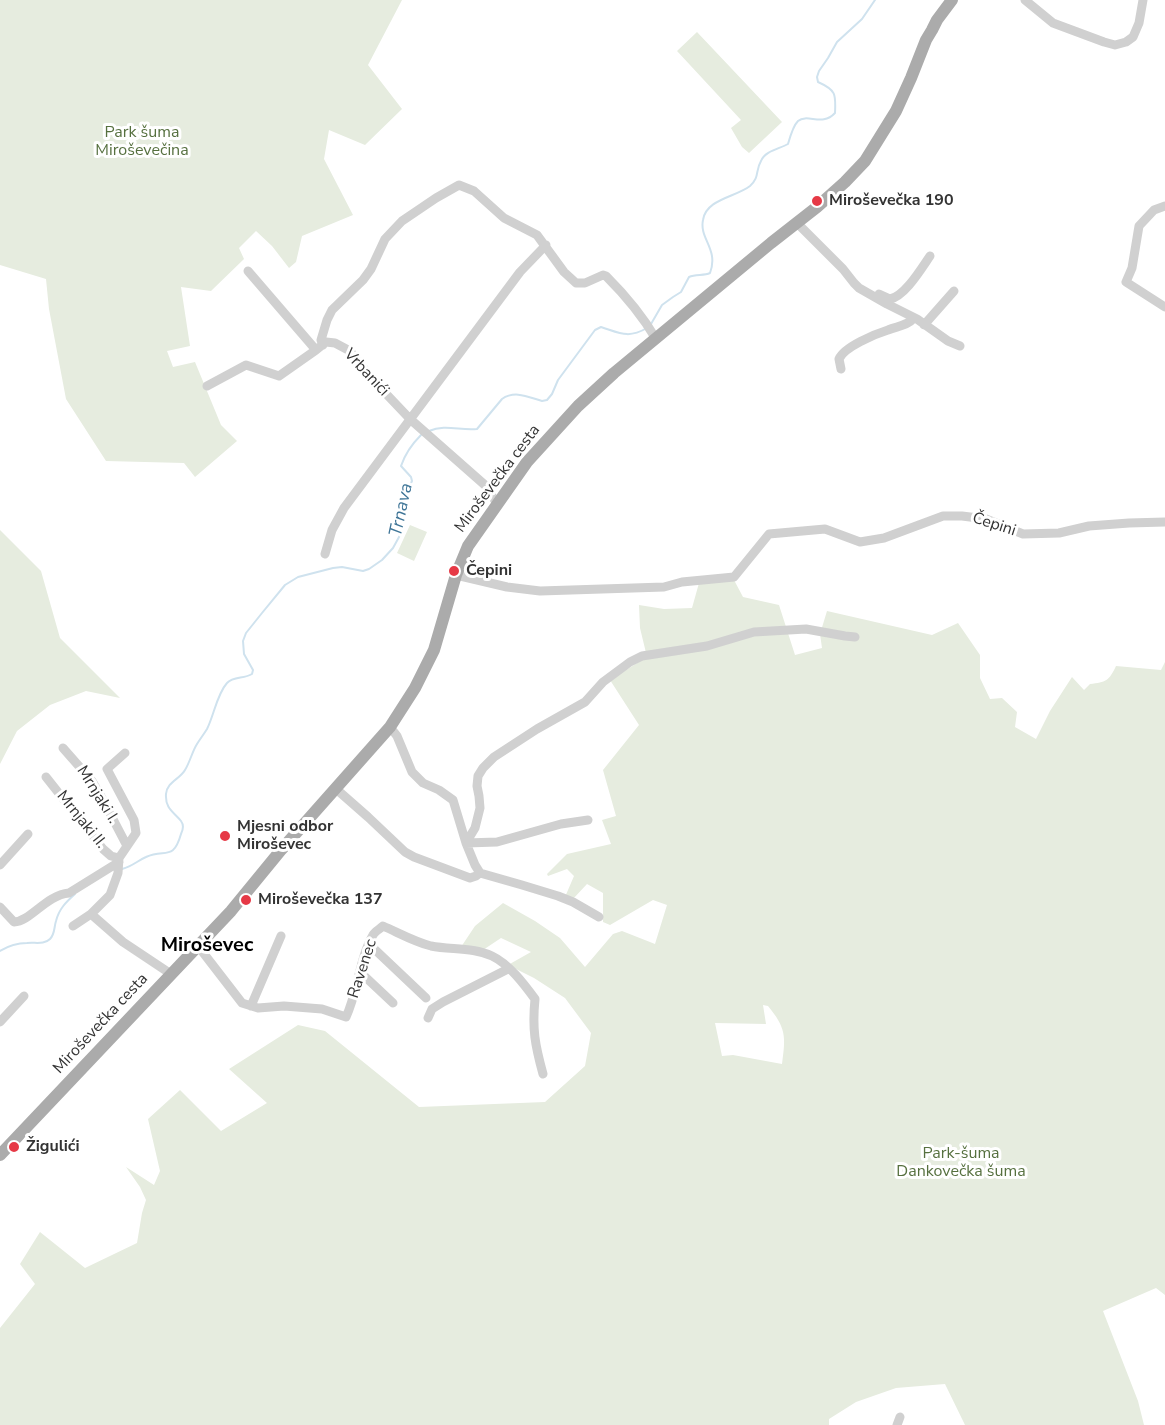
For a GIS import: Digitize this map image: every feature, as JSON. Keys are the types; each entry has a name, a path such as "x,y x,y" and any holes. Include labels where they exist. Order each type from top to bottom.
{"main road":[{"name":"Miroševečka cesta","path":"0,1155 231,911 281,850 390,727 415,688 434,650 456,575 468,546 527,462 578,406 614,373 651,331 797,223 845,182 865,161 896,111 926,40 952,0"}],"street":[{"path":"1025,0 1053,23 1115,45 1126,42 1132,37 1143,0"},
{"path":"207,386 246,365 279,375 319,347 332,310 363,280 376,260 385,239 402,221 459,184 474,191 504,218 537,235 564,272 576,283 585,283 603,275 606,276 631,302 651,331"},
{"path":"1165,206 1154,210 1139,226 1135,254 1126,282 1165,307"},
{"path":"797,223 859,288 960,346"},
{"path":"325,554 336,520 344,508 520,273 546,245"},
{"path":"850,278 893,299 907,286 930,256"},
{"path":"248,271 319,347"},
{"path":"924,325 954,291"},
{"path":"841,369 839,359 842,353 875,336 908,323 914,318"},
{"name":"Vrbanići","path":"319,347 326,342 335,343 350,351 373,380 410,419 486,486 497,504"},
{"name":"Čepini","path":"456,575 507,587 540,591 663,587 682,582 734,577 769,534 825,529 860,542 884,538 943,516 986,519 1023,534 1059,533 1129,522 1165,522"},
{"path":"466,843 475,828 480,808 477,786 478,776 483,768 494,757 518,741 585,702 603,682 630,662 642,656 707,646 754,632 806,629 855,637"},
{"path":"390,727 397,736 412,772 423,783 453,800 466,843 480,873 558,896 599,917"},
{"name":"Mrnjaki I.","path":"63,748 92,781 127,846"},
{"path":"92,781 125,753"},
{"path":"73,926 91,914 110,895 119,865 135,833 134,820 107,769"},
{"name":"Mrnjaki II.","path":"46,777 103,849 119,865"},
{"path":"335,788 405,852 471,878 480,873"},
{"path":"466,843 497,843 561,824 588,820"},
{"path":"0,865 28,834"},
{"path":"0,907 14,922 20,922 45,902 69,893 119,865"},
{"path":"91,914 123,942 171,974"},
{"name":"Ravenec","path":"251,1006 322,1009 346,1017 369,944 374,933 383,926 432,946 481,952 494,956 517,976 534,999 532,1022 535,1045 543,1074"},
{"path":"198,946 242,1003 251,1006 281,936"},
{"path":"369,944 426,998"},
{"path":"428,1018 432,1009 443,1002 508,969"},
{"path":"360,972 393,1003"},
{"path":"0,1022 24,996"}],"green space":[{"name":"Park šuma Miroševečina","path":"0,0 402,0 368,65 402,109 365,145 329,130 324,159 353,215 302,236 296,262 289,268 272,246 256,231 239,248 244,259 211,291 181,287 190,346 167,351 173,367 195,362 221,425 237,441 195,477 184,463 106,461 66,399 49,309 46,279 0,265"},
{"path":"697,32 782,122 749,153 742,147 731,128 741,120 677,51"},
{"path":"410,525 427,532 414,561 397,553"},
{"path":"0,530 41,571 60,638 120,698 86,691 50,705 17,731 0,764"},
{"name":"Park-šuma Dankovečka šuma","path":"734,580 743,597 779,605 795,655 822,648 820,634 827,611 932,635 958,623 980,655 980,678 990,699 1002,698 1017,712 1015,727 1036,739 1050,711 1072,677 1084,690 1090,684 1106,680 1116,666 1161,670 1165,662 1165,1295 1156,1288 1103,1311 1138,1401 1144,1425 965,1425 945,1384 896,1388 856,1402 829,1419 829,1425 0,1425 0,1328 35,1284 20,1264 40,1232 85,1268 137,1243 146,1200 126,1167 154,1185 160,1171 148,1119 180,1090 221,1131 267,1103 229,1069 298,1025 325,1031 419,1107 545,1102 585,1066 591,1033 565,998 508,965 531,952 501,938 483,950 461,947 475,926 503,903 560,938 585,967 613,934 622,931 655,944 667,905 653,900 610,925 603,922 603,893 587,884 573,899 565,897 574,876 567,869 548,876 547,874 567,854 611,844 602,820 616,816 603,770 639,725 610,680 647,657 640,628 639,605 664,609 692,608 699,583","holes":["763,1005 768,1006 778,1020 783,1033 782,1064 733,1055 722,1056 715,1023 766,1024"]}],"waterway":[{"name":"Trnava","path":"651,324 662,305 681,292 689,277 710,273 712,257 703,227 705,213 710,207 750,186 755,180 763,158 788,144 798,121 806,118 825,119 835,113 834,93 818,82 819,71 837,42 862,19 875,0"},
{"name":"Trnava","path":"429,431 441,428 477,429 507,396 522,395 542,401 547,400 558,380 595,330 601,327 629,334 647,328"},
{"name":"Trnava","path":"122,869 153,855 168,853 178,843 183,824 168,807 167,790 187,767 227,683 232,679 252,674 253,670 244,654 243,641 246,633 285,585 298,577 333,568 342,567 363,571 369,569 393,548 401,529 399,508 412,481 401,466 421,435"},
{"name":"Trnava","path":"0,951 16,944 48,941 53,935 61,909 75,894"}],"place":[{"name":"Miroševečka 190","path":"817,201"},
{"name":"Čepini","path":"454,571"},
{"name":"Mjesni odbor Miroševec","path":"225,836"},
{"name":"Miroševečka 137","path":"246,900"},
{"name":"Žigulići","path":"14,1147"}],"district":[{"name":"Miroševec","path":"207,946"}]}
